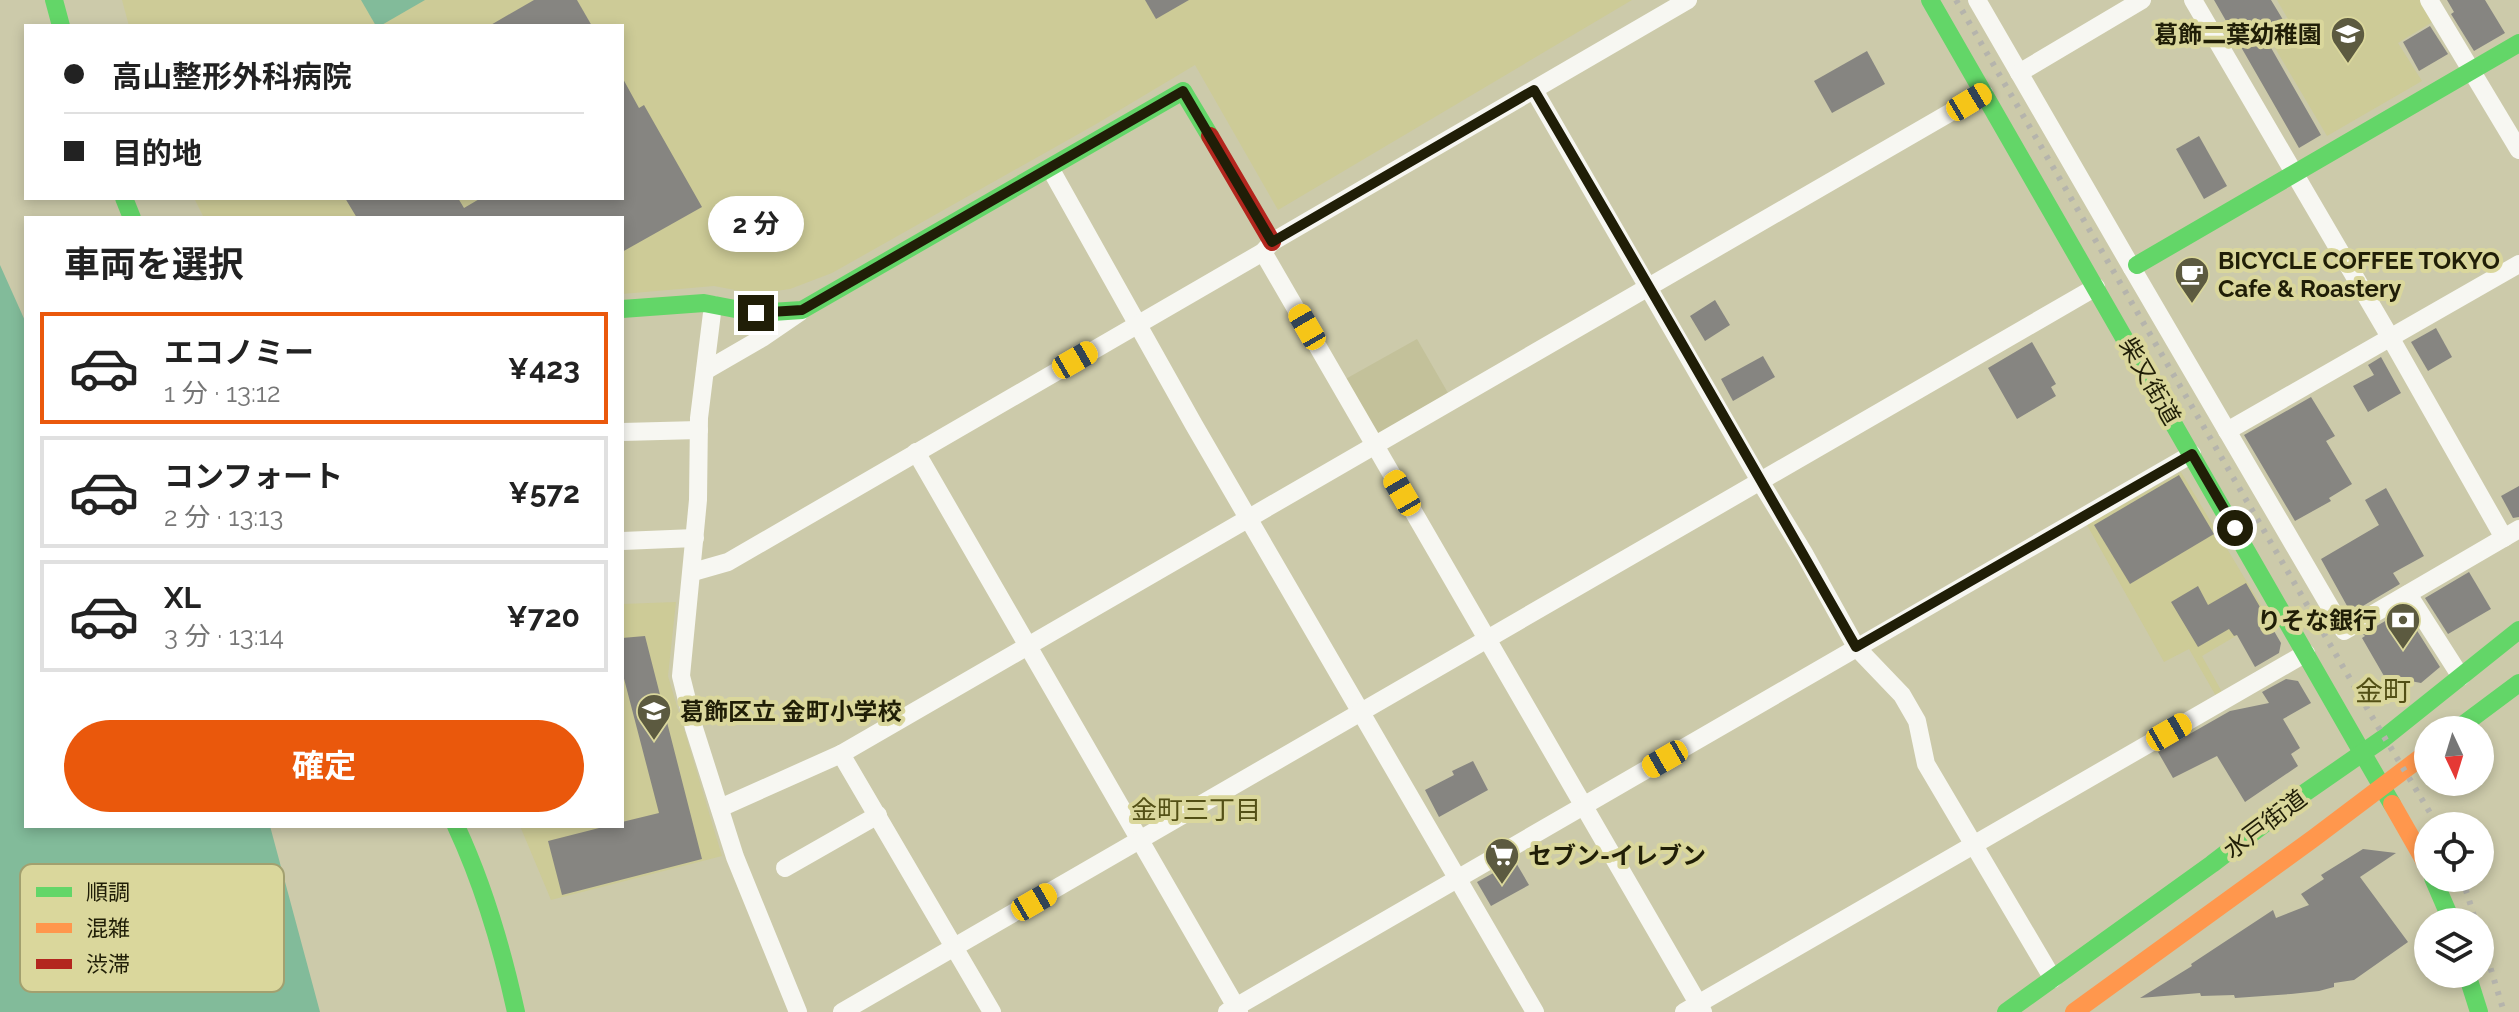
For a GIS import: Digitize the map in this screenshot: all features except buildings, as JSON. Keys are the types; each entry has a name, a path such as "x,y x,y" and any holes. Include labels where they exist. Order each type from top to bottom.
{"main road":[{"path":"54,0 60,24"},
{"name":"柴又街道","path":"1930,0 2306,653 2363,754 2386,808 2414,847"},
{"path":"2135,266 2519,43"},
{"path":"624,309 704,303 756,313 802,310 1183,91 1267,247"},
{"name":"水戸街道","path":"2065,999 2212,864 2306,792 2363,754 2519,630"},
{"path":"2475,716 2519,683"},
{"path":"2351,783 2414,736"},
{"name":"水戸街道","path":"2006,1012 2065,999 2314,838 2414,763"},
{"path":"2099,1012 2386,808"},
{"path":"457,828 496,925 516,1012"},
{"name":"水戸街道","path":"2029,1012 2276,838"},
{"path":"2471,988 2479,1012"}],"street":[{"path":"693,572 728,562 1688,0"},
{"path":"1977,0 2135,266 2344,631 2511,534 2390,337 2193,0"},
{"path":"2019,73 2142,0"},
{"path":"2429,0 2519,150"},
{"path":"1534,90 1856,647 1902,695 1917,721 1926,764 2065,999"},
{"path":"720,808 841,754 1984,93"},
{"path":"1050,168 1535,1012"},
{"path":"1267,247 1375,446 1695,1009 2306,653"},
{"path":"2227,431 2519,264"},
{"path":"842,1012 2096,287"},
{"path":"713,305 699,430 693,572 681,676 694,728 735,857 798,1012"},
{"path":"705,371 762,338 802,310"},
{"path":"624,432 699,430"},
{"path":"916,452 1234,1010 2192,454"},
{"path":"624,541 695,538"},
{"path":"2408,594 2461,677"},
{"path":"841,754 992,1012"},
{"path":"785,868 878,815"}],"shaded area":[{"path":"122,0 1632,0 1278,210 1195,65 832,273 790,289 756,294 714,286 624,294 624,216 203,216 195,200 624,200 624,24 128,24"},
{"path":"361,0 425,0 383,24 375,24"},
{"name":"葛飾二葉幼稚園","path":"2277,0 2422,0 2434,21 2398,43 2422,81 2327,136 2275,48 2297,35"},
{"path":"0,265 24,319 24,828 271,828 280,864 20,864 20,992 284,992 284,878 320,1012 0,1012"},
{"path":"1417,339 1448,393 1375,436 1342,381"},
{"path":"2181,472 2268,617 2202,656 2222,692 2216,696 2189,649 2164,662 2087,525"},
{"name":"葛飾区立 金町小学校","path":"676,602 668,676 722,856 551,900 521,828 624,828 624,604"}],"railway":[{"path":"1956,0 2430,812"},
{"path":"2466,892 2472,908"},
{"path":"2494,980 2504,1012"}],"traffic: fast":[{"path":"54,0 60,24"},
{"path":"1930,0 2363,754"},
{"path":"2137,265 2519,43"},
{"path":"624,309 704,303 756,313 802,310 1183,91 1210,136"},
{"path":"125,200 131,216"},
{"path":"2006,1012 2384,738 2519,630"},
{"path":"2475,716 2519,683"},
{"path":"2363,754 2392,804"},
{"path":"457,828 491,918 516,1012"},
{"path":"2439,892 2446,908"},
{"path":"2471,988 2479,1012"}],"traffic: slow":[{"path":"2074,1012 2414,763"},
{"path":"2392,804 2414,842"}],"traffic: jam":[{"path":"1210,136 1272,242"}],"place":[{"name":"葛飾二葉幼稚園","path":"2348,65"},
{"name":"BICYCLE COFFEE TOKYO Cafe & Roastery","path":"2192,305"},
{"name":"りそな銀行","path":"2403,651"},
{"name":"葛飾区立 金町小学校","path":"654,742"},
{"name":"セブン-イレブン","path":"1502,886"}],"district":[{"name":"金町","path":"2383,691"},
{"name":"金町三丁目","path":"1196,810"}],"route":[{"path":"756,313 802,310 826,298 1183,91 1272,242 1534,90 1856,647 2192,454 2235,528"}]}
